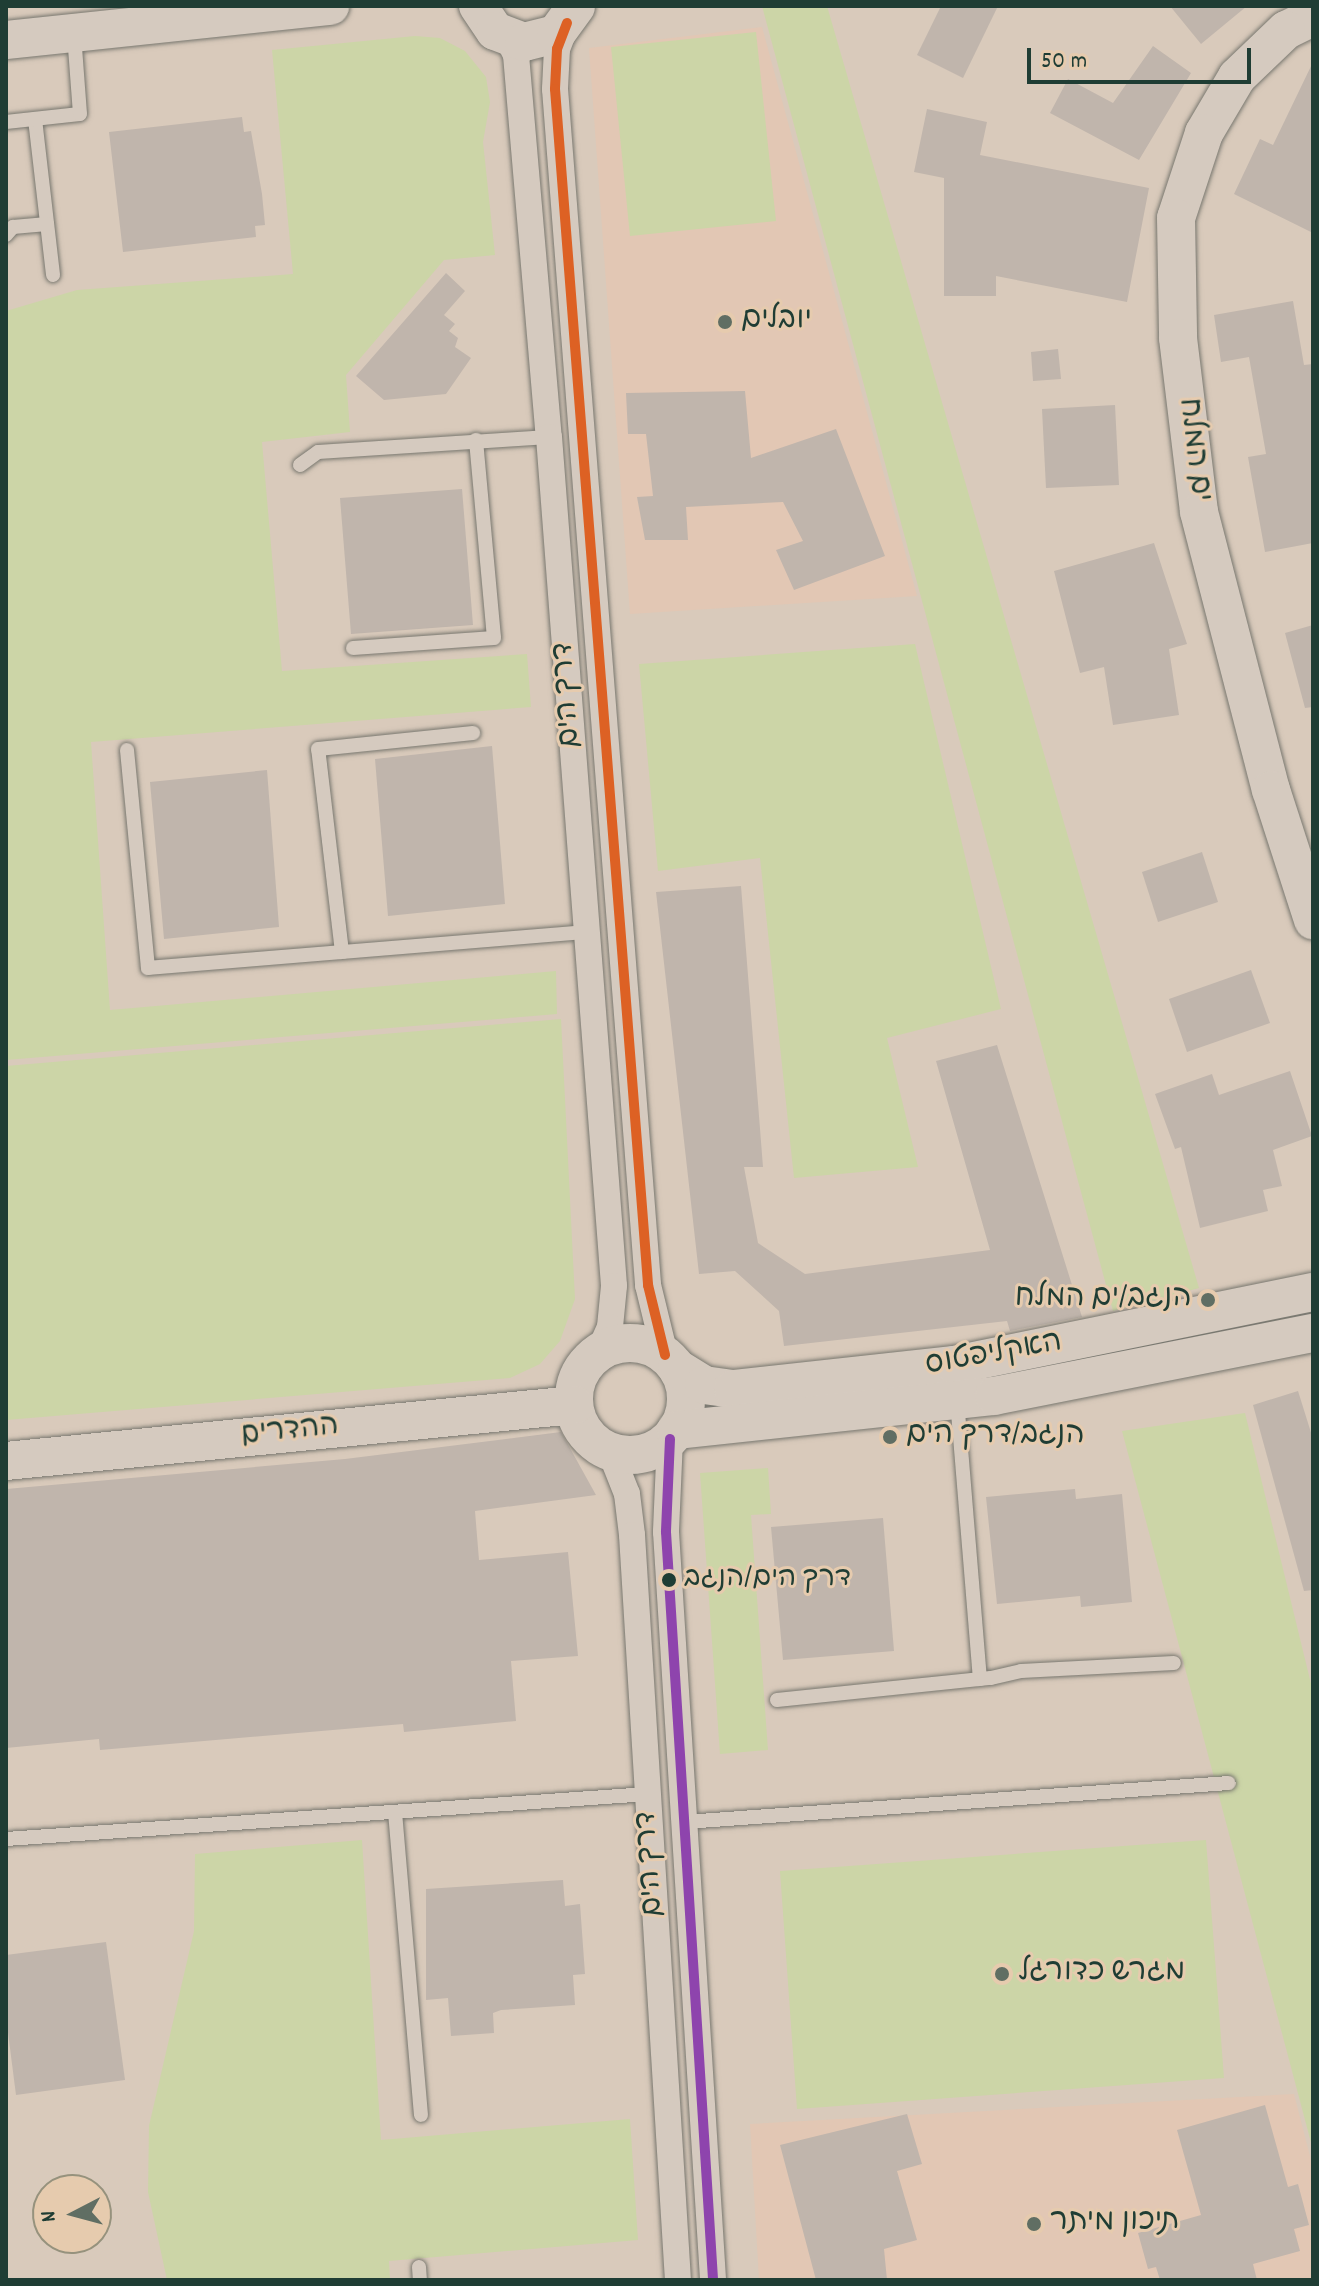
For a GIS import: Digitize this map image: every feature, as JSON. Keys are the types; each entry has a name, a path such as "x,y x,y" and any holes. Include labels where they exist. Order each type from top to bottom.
{"street":[{"path":"6,40 330,6"},
{"path":"444,6 541,41 572,15"},
{"name":"דרך הים","path":"572,15 557,49 555,89 648,1285 671,1362"},
{"name":"ים המלח","path":"1313,17 1286,30 1237,77 1204,133 1176,218 1178,338 1199,512 1271,790 1313,920"},
{"name":"דרך הים","path":"490,21 516,55 549,437 614,1286 610,1327 599,1352"},
{"name":"האקליפטוס","path":"671,1362 704,1385 733,1389 954,1365 1313,1292"},
{"name":"האקליפטוס","path":"673,1435 957,1400 1313,1333"},
{"path":"633,1343 671,1362 686,1402 673,1435 645,1453 610,1451 583,1430 574,1405 582,1370 599,1352 633,1343"},
{"name":"ההדרים","path":"6,1461 574,1405"},
{"name":"דרך הים","path":"673,1435 666,1532 713,2280"},
{"name":"דרך הים","path":"610,1451 629,1508 678,2280"}],"lane":[{"path":"6,122 80,114 73,31"},
{"path":"35,119 53,275"},
{"path":"6,235 13,227 47,224"},
{"path":"300,465 318,452 549,437"},
{"path":"353,648 494,638 476,440"},
{"path":"342,952 318,749 473,733"},
{"path":"127,750 148,968 587,932"},
{"path":"957,1400 980,1679"},
{"path":"777,1700 980,1679 1021,1671 1174,1663"},
{"path":"685,1822 1229,1783"},
{"path":"6,1839 648,1794"},
{"path":"395,1812 421,2115"}],"shaded area":[{"name":"יובלים","path":"762,27 917,596 630,614 589,48"},
{"name":"תיכון מיתר","path":"1294,2094 1313,2168 1313,2280 759,2280 750,2124"}],"green space":[{"path":"762,6 827,6 1199,1288 1113,1311"},
{"path":"756,32 776,221 630,236 611,47"},
{"path":"415,36 440,38 465,51 486,77 490,102 483,142 495,255 444,260 346,375 350,432 262,442 282,671 527,654 531,707 91,742 110,1010 556,971 557,1014 6,1060 6,311 77,290 293,274 272,50"},
{"path":"915,644 1001,1009 887,1038 918,1167 794,1178 760,858 658,871 639,664"},
{"path":"561,1019 575,1299 560,1341 540,1364 510,1378 6,1420 6,1066"},
{"path":"1245,1413 1313,1692 1313,2150 1122,1431"},
{"path":"768,1468 771,1514 751,1515 768,1750 720,1754 700,1473"},
{"path":"362,1840 381,2140 630,2119 638,2240 389,2261 390,2280 167,2280 148,2192 149,2126 194,1931 195,1854"},
{"name":"מגרש כדורגל","path":"1206,1840 1224,2078 797,2109 780,1871"}],"building":[{"path":"941,6 998,6 963,78 917,55"},
{"path":"1170,6 1247,6 1201,44"},
{"path":"1153,46 1191,73 1139,160 1050,113 1068,79 1113,103"},
{"path":"1313,62 1313,233 1234,194 1260,139 1273,145"},
{"path":"927,109 987,122 980,155 1149,188 1127,302 996,276 996,296 944,296 944,178 914,172"},
{"path":"242,117 244,132 251,131 262,194 265,225 255,226 256,237 123,252 109,132"},
{"path":"446,273 465,291 444,315 455,324 449,331 458,338 455,347 471,358 446,394 384,400 356,376"},
{"path":"1293,301 1304,365 1313,364 1313,543 1265,552 1248,457 1266,454 1249,357 1221,362 1214,315"},
{"path":"1058,349 1061,379 1033,381 1031,352"},
{"path":"745,391 751,458 836,429 885,556 794,590 776,550 803,541 783,502 686,507 688,540 645,540 637,497 653,496 646,434 628,434 626,393"},
{"path":"1115,405 1119,485 1046,488 1042,409"},
{"path":"462,489 473,625 351,634 340,498"},
{"path":"1154,543 1187,644 1169,649 1179,715 1113,725 1104,667 1080,673 1054,571"},
{"path":"1313,625 1313,707 1305,708 1285,633"},
{"path":"492,746 505,904 388,916 375,759"},
{"path":"267,770 279,927 164,939 150,782"},
{"path":"1202,852 1218,902 1158,922 1142,872"},
{"path":"741,886 763,1167 744,1167 758,1243 805,1274 990,1250 936,1061 997,1045 1082,1317 1010,1331 1007,1321 784,1346 779,1311 735,1271 699,1274 656,892"},
{"path":"1251,970 1270,1023 1187,1052 1169,999"},
{"path":"1290,1071 1312,1136 1273,1150 1282,1186 1263,1190 1268,1211 1200,1228 1181,1147 1175,1149 1155,1094 1212,1074 1219,1095"},
{"path":"1298,1391 1313,1439 1313,1590 1304,1591 1253,1405"},
{"path":"561,1432 596,1495 475,1511 479,1560 568,1552 578,1656 511,1661 516,1721 404,1732 403,1724 100,1750 99,1739 6,1748 6,1489 345,1459"},
{"path":"1075,1489 1076,1499 1122,1494 1132,1602 1081,1607 1080,1596 997,1604 986,1497"},
{"path":"883,1518 894,1651 783,1660 771,1527"},
{"path":"563,1880 565,1906 580,1904 585,1974 573,1975 575,2005 501,2010 493,2013 494,2033 451,2036 448,1998 426,2000 426,1889"},
{"path":"106,1942 125,2080 16,2095 6,2017 6,1955"},
{"path":"1265,2105 1288,2187 1298,2184 1309,2225 1294,2229 1300,2251 1253,2264 1257,2280 1160,2280 1156,2267 1148,2269 1138,2233 1201,2215 1177,2130"},
{"path":"907,2114 922,2164 897,2171 917,2240 884,2249 887,2280 816,2280 780,2145"}],"transit line":[{"path":"567,23 557,49 555,89 648,1285 665,1355"},
{"path":"670,1439 666,1532 713,2280"}],"place":[{"name":"יובלים","path":"725,322"},
{"name":"הנגב/ים המלח","path":"1208,1300"},
{"name":"הנגב/דרך הים","path":"890,1437"},
{"name":"דרך הים/הנגב","path":"669,1580"},
{"name":"מגרש כדורגל","path":"1002,1974"},
{"name":"תיכון מיתר","path":"1034,2224"}]}
